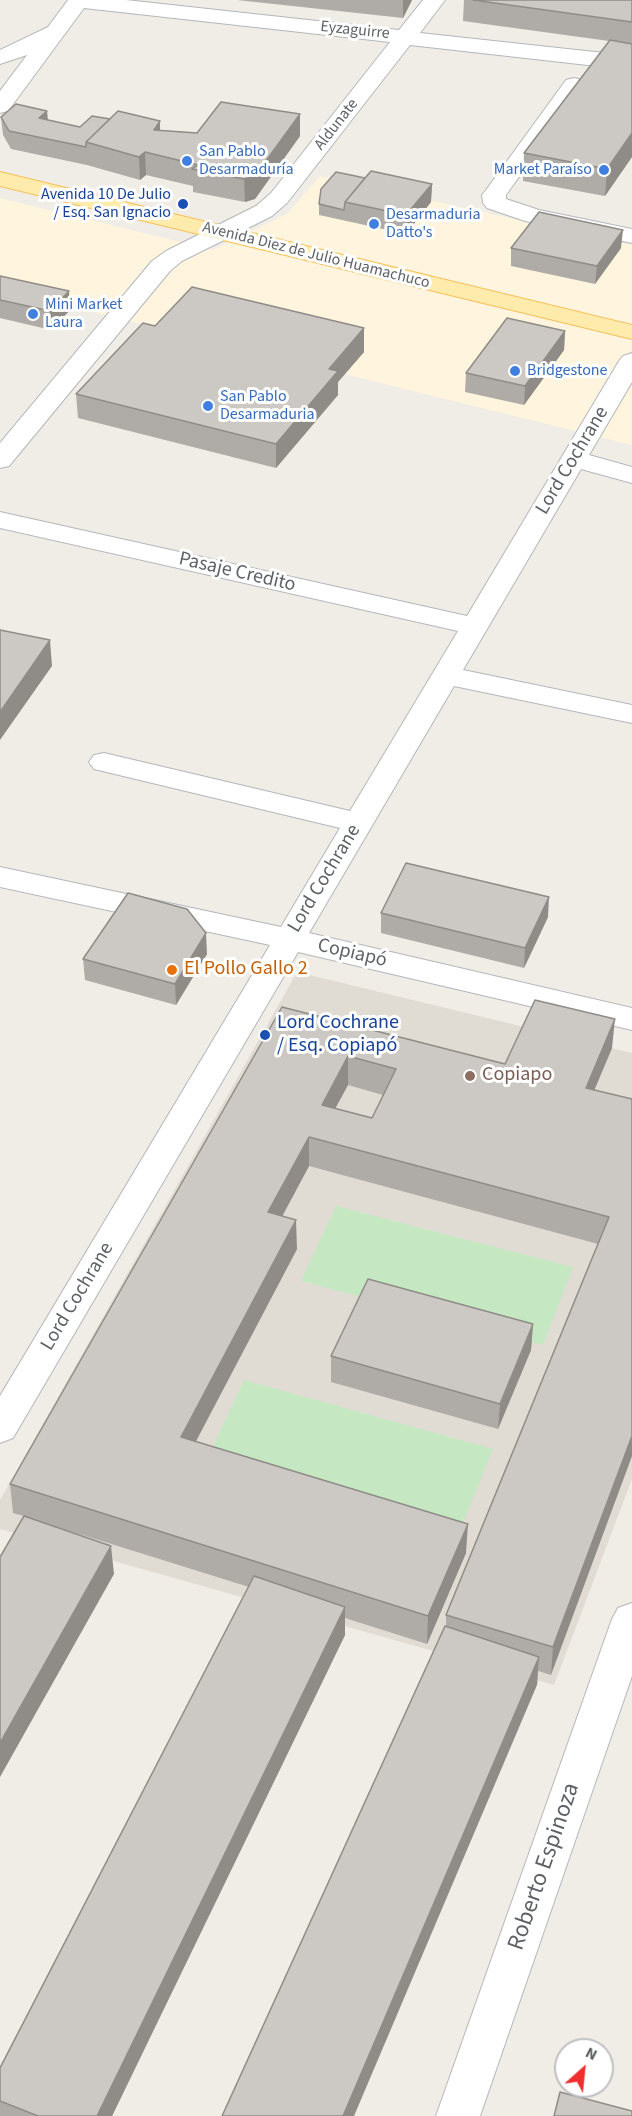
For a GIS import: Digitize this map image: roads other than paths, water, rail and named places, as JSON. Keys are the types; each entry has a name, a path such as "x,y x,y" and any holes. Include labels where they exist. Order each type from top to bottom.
{"main road":[{"name":"Avenida Diez de Julio Huamachuco","path":"0,179 632,332"}],"street":[{"name":"Eyzaguirre","path":"79,0 632,63"},
{"path":"0,106 79,0"},
{"name":"Aldunate","path":"0,460 161,266 174,256 264,211 279,198 434,0"},
{"path":"0,57 34,43 59,27"},
{"path":"574,85 494,195 495,203 533,216 632,236"},
{"name":"Lord Cochrane","path":"0,1428 632,361"},
{"path":"574,459 632,475"},
{"name":"Pasaje Credito","path":"0,520 475,626"},
{"path":"445,675 632,714"},
{"path":"104,762 358,823"},
{"name":"Copiapó","path":"0,878 289,939 632,1019"},
{"name":"Roberto Espinoza","path":"458,2116 632,1619"}],"place":[{"name":"San Pablo Desarmaduría","path":"187,161"},
{"name":"Market Paraíso","path":"604,170"},
{"name":"Avenida 10 De Julio / Esq. San Ignacio","path":"183,204"},
{"name":"Desarmaduria Datto's","path":"374,224"},
{"name":"Mini Market Laura","path":"33,314"},
{"name":"Bridgestone","path":"515,371"},
{"name":"San Pablo Desarmaduria","path":"208,406"},
{"name":"El Pollo Gallo 2","path":"172,970"},
{"name":"Lord Cochrane / Esq. Copiapó","path":"265,1035"},
{"name":"Copiapo","path":"470,1076"}]}
